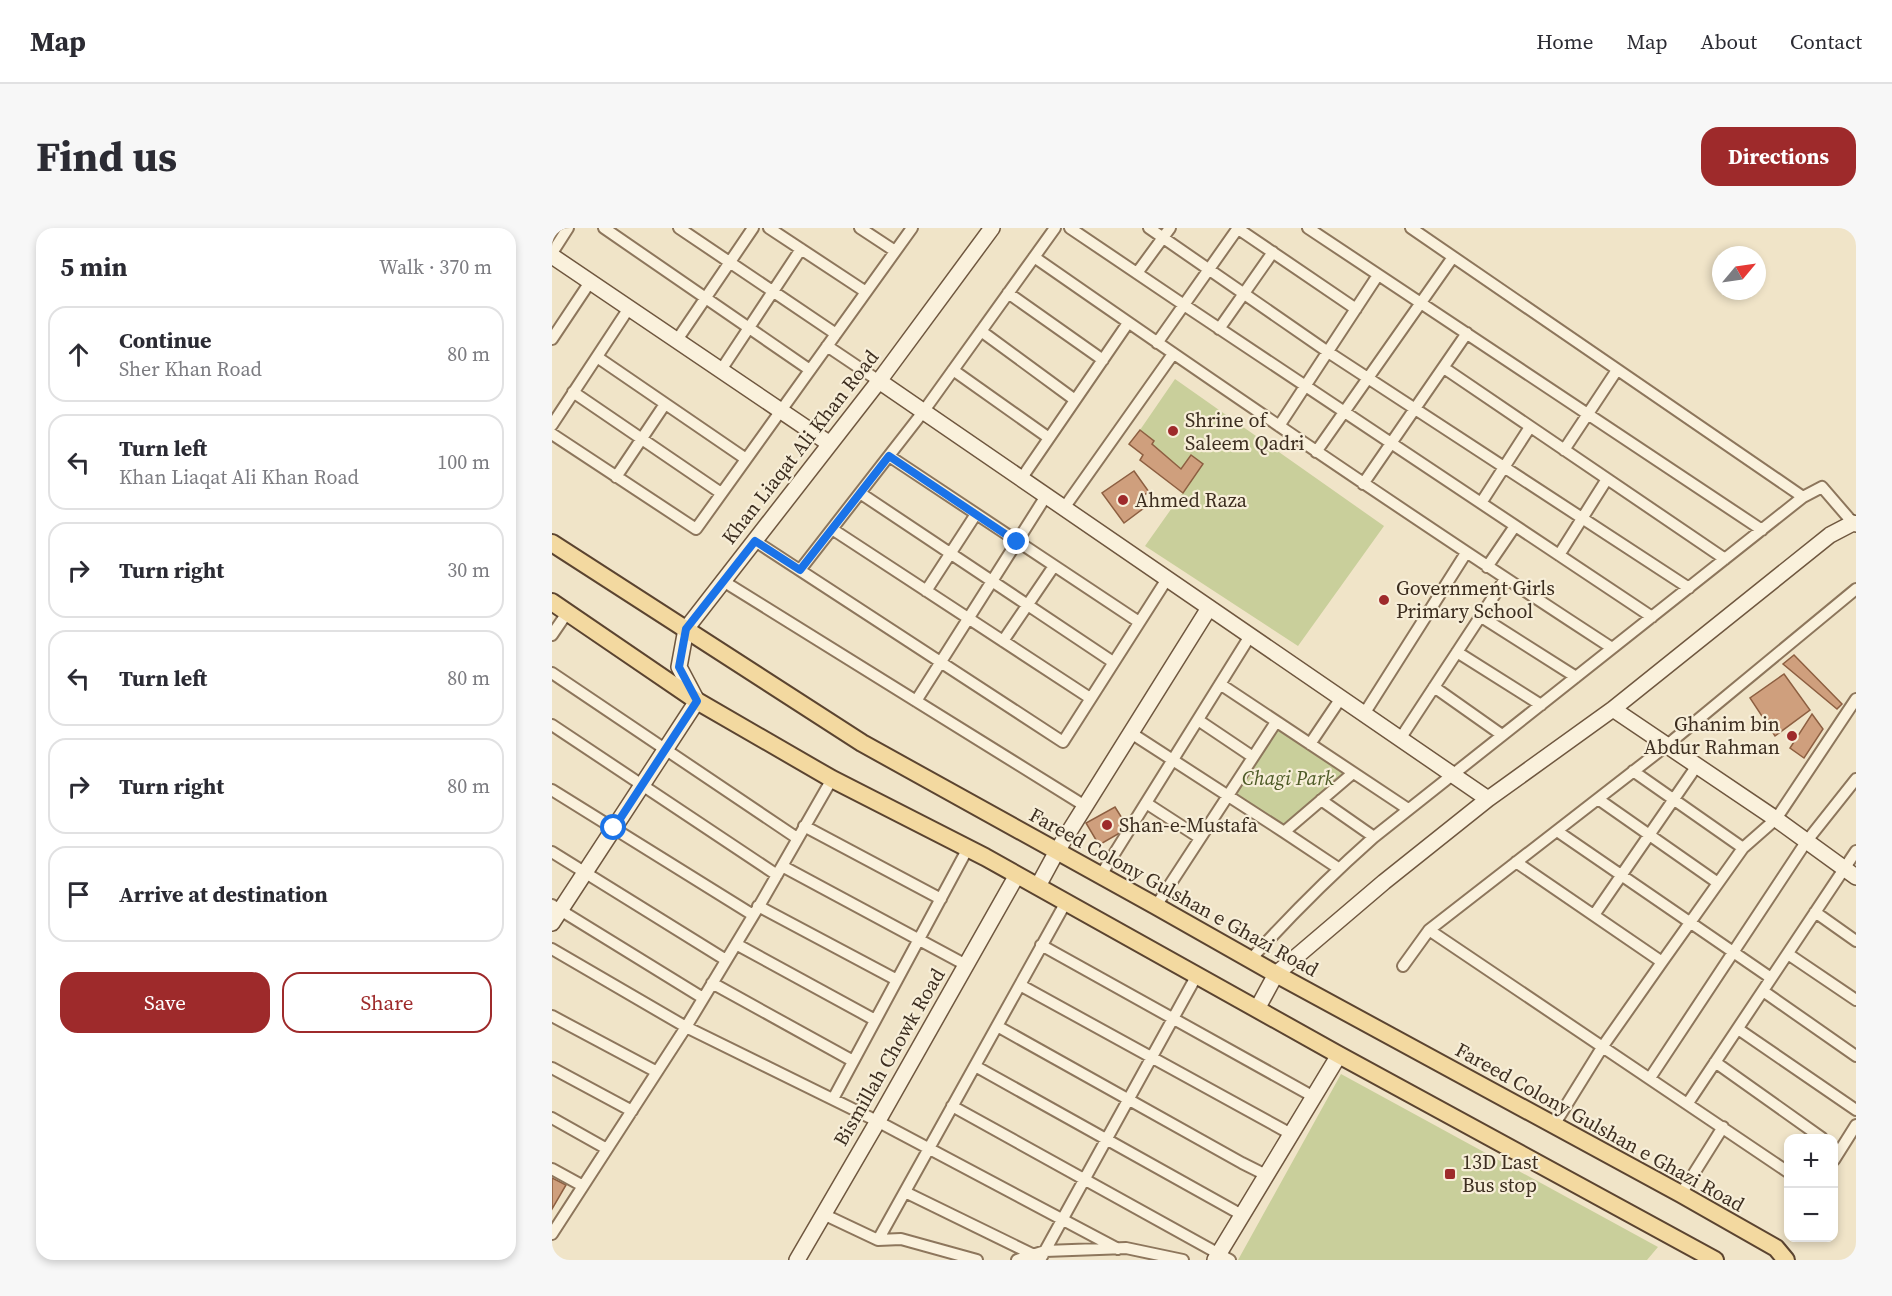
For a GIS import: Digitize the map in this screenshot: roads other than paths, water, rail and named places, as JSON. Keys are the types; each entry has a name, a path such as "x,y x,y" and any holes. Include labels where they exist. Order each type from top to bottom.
{"main road":[{"name":"Fareed Colony Gulshan e Ghazi Road","path":"552,543 862,743 1276,974 1681,1194 1776,1248 1786,1260"},
{"path":"552,602 697,701 832,778 1017,874 1339,1055 1715,1260"}],"street":[{"path":"568,228 552,255 830,444"},
{"path":"604,228 810,370"},
{"path":"679,228 836,334"},
{"path":"676,340 753,228"},
{"path":"769,228 781,231 801,249 866,291"},
{"path":"860,228 895,251"},
{"path":"552,434 696,529 912,228"},
{"name":"Khan Liaqat Ali Khan Road","path":"697,701 679,667 686,629 879,381 992,228"},
{"path":"800,570 924,412 1055,228"},
{"path":"1071,228 1652,617"},
{"path":"1149,228 1166,233 1209,270 1328,352 1689,588"},
{"path":"1157,343 1238,228 1356,309"},
{"path":"1308,228 1762,530"},
{"path":"1411,228 1803,497"},
{"path":"1137,273 1166,233"},
{"path":"722,370 801,249"},
{"path":"1219,329 1273,252"},
{"path":"1034,257 1363,484 1612,648"},
{"path":"1316,452 1453,257"},
{"path":"1279,426 1378,275"},
{"path":"552,339 590,282"},
{"path":"1008,293 1103,360"},
{"path":"552,425 629,308"},
{"path":"1021,479 1128,323"},
{"path":"981,331 1076,400"},
{"path":"1363,484 1467,333"},
{"path":"827,346 1488,799"},
{"path":"1064,508 1173,354"},
{"path":"597,357 746,459"},
{"path":"1444,368 1725,559"},
{"path":"1564,450 1617,369"},
{"path":"953,370 1049,438"},
{"path":"573,392 721,493"},
{"path":"616,477 665,404"},
{"path":"1481,503 1530,427"},
{"path":"889,456 1139,622"},
{"path":"1559,555 1607,479"},
{"path":"1251,959 1338,868 1374,837 1803,497 1822,487 1854,524 1830,534 1613,709 1488,799 1384,882 1276,974 1257,1009"},
{"path":"860,493 1113,662"},
{"path":"916,701 1046,496"},
{"path":"926,591 976,514"},
{"path":"1487,567 1515,526"},
{"path":"832,529 1090,698"},
{"path":"755,541 1063,742 1167,579"},
{"path":"1364,714 1466,553"},
{"path":"1003,641 1054,566"},
{"path":"1400,739 1505,579"},
{"path":"723,581 1085,806"},
{"path":"1403,966 1430,930 1666,746 1856,589"},
{"path":"1038,886 1057,851 1209,608"},
{"path":"552,635 567,613"},
{"path":"1480,616 1576,677"},
{"path":"1101,875 1250,636"},
{"path":"1457,652 1540,705"},
{"path":"552,673 797,838"},
{"path":"1220,684 1408,809"},
{"path":"1434,687 1502,735"},
{"path":"1310,744 1341,698"},
{"path":"1554,1125 1603,1046 1718,883 1743,848 1776,819 1856,699"},
{"path":"697,701 585,872 555,913 703,998"},
{"path":"1613,709 1776,819 1850,873"},
{"path":"1198,720 1253,758"},
{"path":"1156,906 1276,722"},
{"path":"552,725 642,785 779,870 966,965"},
{"path":"1131,734 1338,868"},
{"path":"1594,915 1696,767"},
{"path":"1633,771 1743,848"},
{"path":"1284,832 1353,773"},
{"path":"552,1234 686,1027 832,778"},
{"path":"1650,1078 1806,842 1856,779"},
{"path":"552,790 756,911 897,980"},
{"path":"1598,799 1718,883"},
{"path":"1322,800 1374,837"},
{"path":"1146,803 1200,838"},
{"path":"804,826 941,899"},
{"path":"1557,831 1771,978"},
{"path":"832,1099 968,848"},
{"path":"1688,1103 1815,912 1850,873 1856,851"},
{"path":"552,852 726,960"},
{"path":"1516,862 1662,962"},
{"name":"Bismillah Chowk Road","path":"796,1260 1017,874"},
{"path":"878,1240 1065,902"},
{"path":"1815,912 1856,940"},
{"path":"1430,930 1784,1169"},
{"path":"736,944 875,1020"},
{"path":"1041,945 1314,1096"},
{"path":"552,949 686,1027 877,1121 1118,1249"},
{"path":"1788,954 1856,1000"},
{"path":"1040,1255 1085,1179 1197,975"},
{"path":"712,983 853,1061"},
{"path":"1020,985 1291,1134"},
{"path":"1763,991 1856,1056"},
{"path":"552,1016 657,1072"},
{"path":"997,1026 1266,1175"},
{"path":"1738,1029 1856,1110"},
{"path":"952,1106 1085,1179 1221,1258 1242,1215 1339,1055"},
{"path":"1715,1062 1816,1134"},
{"path":"975,1066 1242,1215"},
{"path":"552,1068 632,1111"},
{"path":"552,1118 607,1149"},
{"path":"1838,1149 1856,1125"},
{"path":"1681,1194 1723,1127"},
{"path":"552,1169 583,1186"},
{"path":"905,1192 1040,1255"},
{"path":"824,1214 878,1240 901,1239 977,1260"},
{"path":"1017,1260 1040,1255 1126,1248 1183,1260"}],"place":[{"name":"Shrine of Saleem Qadri","path":"1173,431"},
{"name":"Ahmed Raza","path":"1123,500"},
{"name":"Government Girls Primary School","path":"1384,600"},
{"name":"Ghanim bin Abdur Rahman","path":"1792,736"},
{"name":"Shan-e-Mustafa","path":"1107,825"},
{"name":"13D Last Bus stop","path":"1450,1174"}],"park label":[{"name":"Chagi Park","path":"1288,778"}]}
